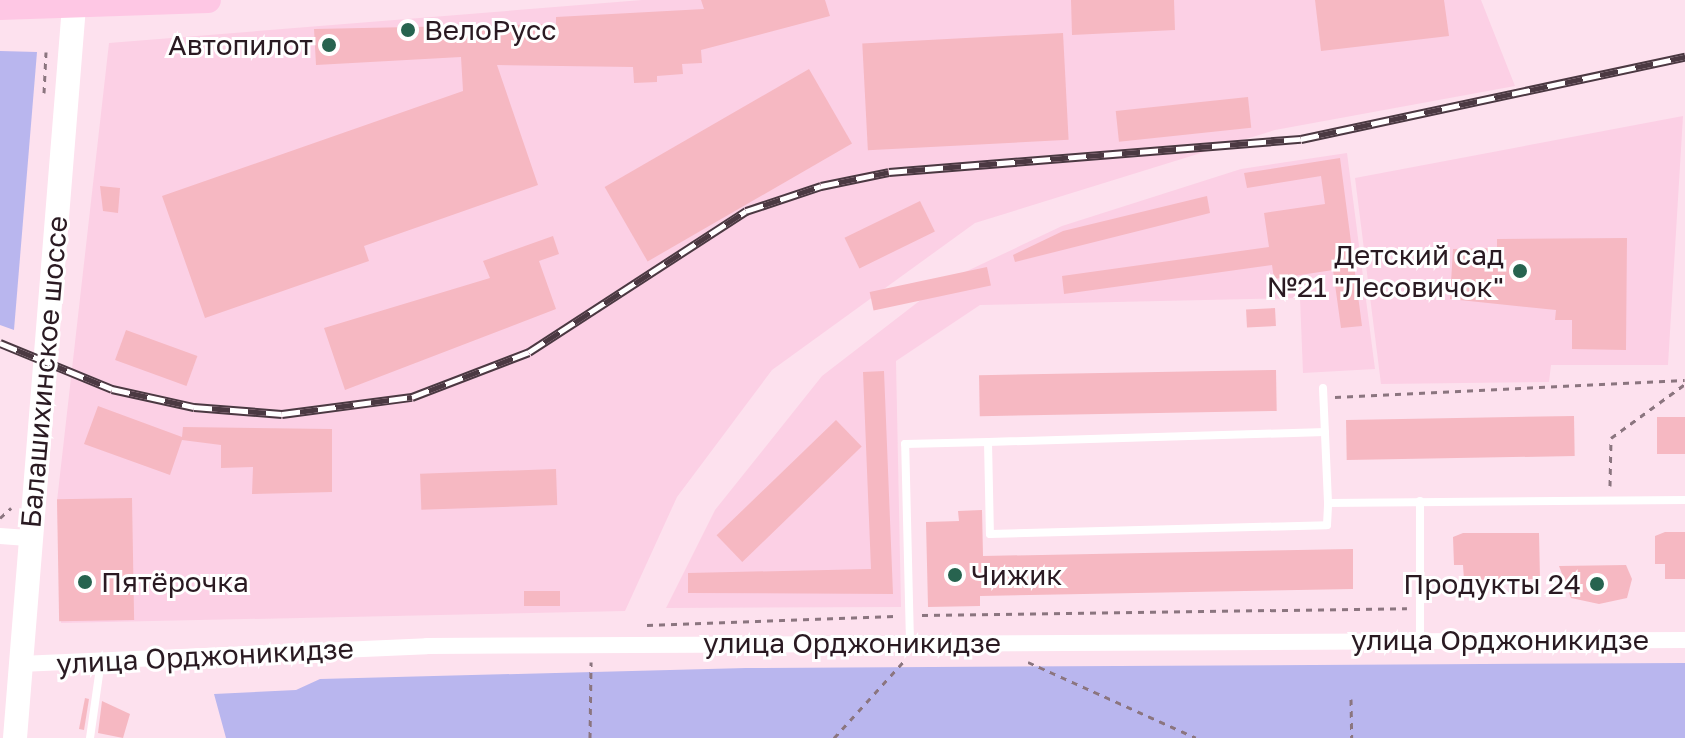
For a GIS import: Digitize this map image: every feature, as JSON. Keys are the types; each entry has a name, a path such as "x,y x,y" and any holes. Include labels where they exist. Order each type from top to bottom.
{"main road":[{"path":"0,7 34,3 74,6 208,0"},
{"name":"Балашихинское шоссе","path":"15,738 74,6"}],"street":[{"path":"0,536 31,538"},
{"name":"улица Орджоникидзе","path":"20,664 591,644 1685,640"}],"lane":[{"path":"988,442 990,534 1327,525 1323,393"},
{"path":"915,642 910,615 905,444 1325,432"},
{"path":"1328,503 1685,500"},
{"path":"1420,501 1420,641"},
{"path":"90,738 101,661"}],"path":[{"path":"1323,393 1685,382"},
{"path":"1610,500 1611,438 1685,382"},
{"path":"647,625 910,615 1420,608"},
{"path":"834,738 915,642"},
{"path":"590,738 591,644"},
{"path":"1021,659 1196,738"},
{"path":"1351,699 1352,738"}],"shaded area":[{"path":"642,0 1481,0 1515,86 1275,130 975,223 772,370 677,497 625,611 61,623 57,501 109,43"},
{"path":"0,51 37,52 14,330 0,325"},
{"name":"Детский сад №21 \"Лесовичок\"","path":"1683,116 1668,365 1551,365 1549,382 1381,384 1355,178"},
{"path":"1347,153 1375,369 1303,373 1300,298 980,305 896,361 901,607 666,608 715,510 822,376 944,282 1062,226 1241,169"},
{"path":"1685,663 1685,738 226,738 214,694 296,690 320,679 746,668"}],"building":[{"path":"701,0 825,0 830,16 701,50 702,63 682,64 683,74 657,76 657,82 634,83 633,67 497,65 538,185 364,246 369,261 205,318 162,196 463,91 461,57 316,65 314,29 556,24 556,17 704,9"},
{"path":"1071,0 1174,0 1175,30 1072,35"},
{"path":"1315,0 1444,0 1449,36 1321,51"},
{"path":"1063,33 1069,140 868,150 862,44"},
{"path":"809,69 852,143 648,261 605,187"},
{"path":"1248,97 1251,128 1119,142 1116,111"},
{"path":"1340,158 1362,326 1341,328 1333,270 1274,279 1272,265 1064,294 1062,276 1269,247 1264,213 1325,204 1321,176 1247,188 1244,173"},
{"path":"100,186 120,188 118,213 103,211"},
{"path":"1207,196 1210,213 1015,262 1013,255 1063,231"},
{"path":"920,201 935,232 859,268 845,238"},
{"path":"553,236 559,254 539,261 556,309 345,390 324,328 490,278 483,261"},
{"path":"1627,238 1626,350 1572,349 1572,320 1555,320 1556,310 1450,299 1453,249 1497,248 1497,239"},
{"path":"987,267 991,286 874,311 870,292"},
{"path":"1275,308 1276,326 1247,327 1246,310"},
{"path":"126,330 197,356 186,386 115,360"},
{"path":"1276,370 1277,411 980,416 979,375"},
{"path":"884,371 893,594 688,593 688,573 871,569 863,372"},
{"path":"98,406 182,437 183,427 332,429 332,492 252,494 253,467 221,468 221,445 182,440 170,475 84,444"},
{"path":"1574,416 1575,456 1347,460 1346,420"},
{"path":"1657,417 1685,417 1685,454 1657,454"},
{"path":"836,420 862,447 742,562 717,535"},
{"path":"556,469 557,505 421,510 420,474"},
{"path":"132,498 134,620 59,621 57,499"},
{"path":"982,510 983,556 1353,549 1353,589 980,596 980,606 928,607 926,522 959,521 958,511"},
{"path":"1665,532 1685,532 1685,579 1665,579 1665,564 1655,564 1655,536"},
{"path":"1463,533 1539,533 1540,579 1464,580 1463,565 1454,565 1453,537"},
{"path":"1626,565 1632,579 1627,598 1599,604 1571,598 1559,566"},
{"path":"524,591 560,591 560,606 524,606"},
{"path":"85,698 89,699 84,730 79,729"},
{"path":"102,701 130,714 123,738 98,733"}],"railway":[{"path":"0,343 112,389 194,407 282,414 412,397 529,352 746,211 821,186 889,172 1301,139 1685,57"}],"place":[{"name":"ВелоРусс","path":"408,30"},
{"name":"Автопилот","path":"329,45"},
{"name":"Детский сад №21 \"Лесовичок\"","path":"1520,271"},
{"name":"Чижик","path":"955,575"},
{"name":"Пятёрочка","path":"85,582"},
{"name":"Продукты 24","path":"1597,584"}]}
